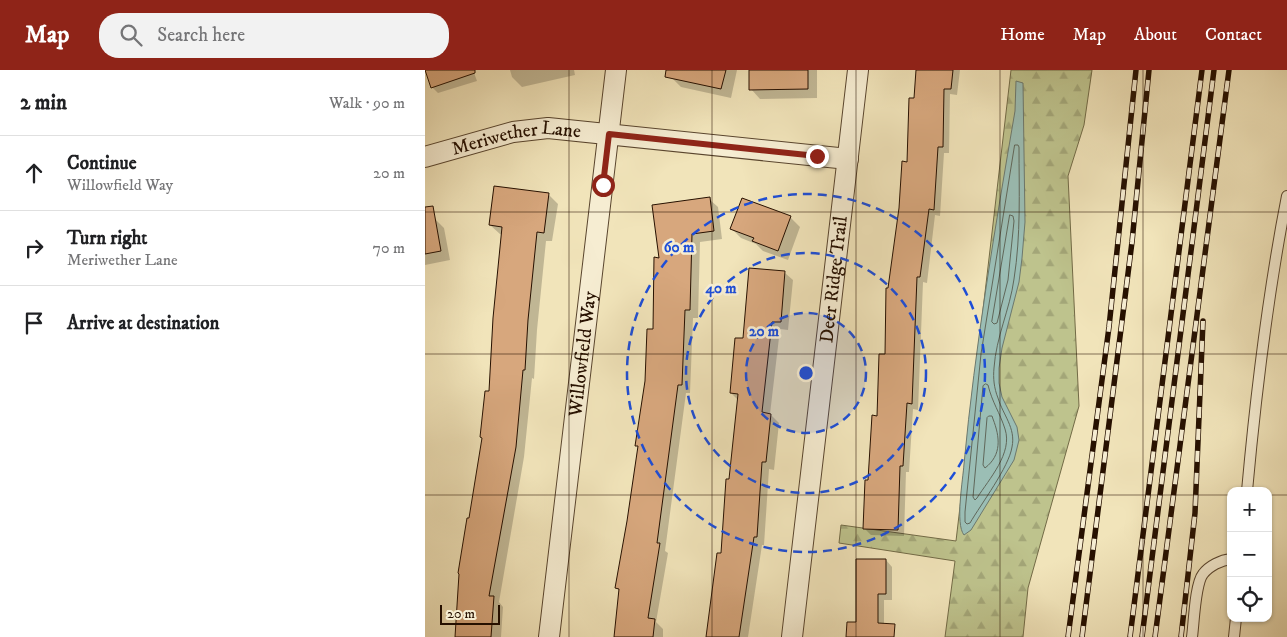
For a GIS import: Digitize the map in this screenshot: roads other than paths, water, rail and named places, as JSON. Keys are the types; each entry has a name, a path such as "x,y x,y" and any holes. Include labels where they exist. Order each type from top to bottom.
{"street":[{"name":"Willowfield Way","path":"549,637 616,70"},
{"name":"Deer Ridge Trail","path":"792,637 858,70"},
{"name":"Meriwether Lane","path":"425,157 513,132 548,128 848,159"}],"lane":[{"path":"1247,487 1267,313 1287,196"},
{"path":"1193,637 1199,584 1203,574 1215,564 1227,560"},
{"path":"1234,637 1236,622"}],"water":[{"path":"1016,81 1023,83 1025,222 1019,282 1002,348 999,383 1002,397 1017,427 1019,440 1014,460 971,530 964,535 960,521 961,490 974,376 986,287 1015,111"}],"railway":[{"path":"1068,637 1109,327 1136,70"},
{"path":"1082,637 1132,242 1149,70"},
{"path":"1130,637 1202,70"},
{"path":"1142,637 1214,70"},
{"path":"1155,637 1229,70"},
{"path":"1181,637 1195,513 1203,321"}]}
